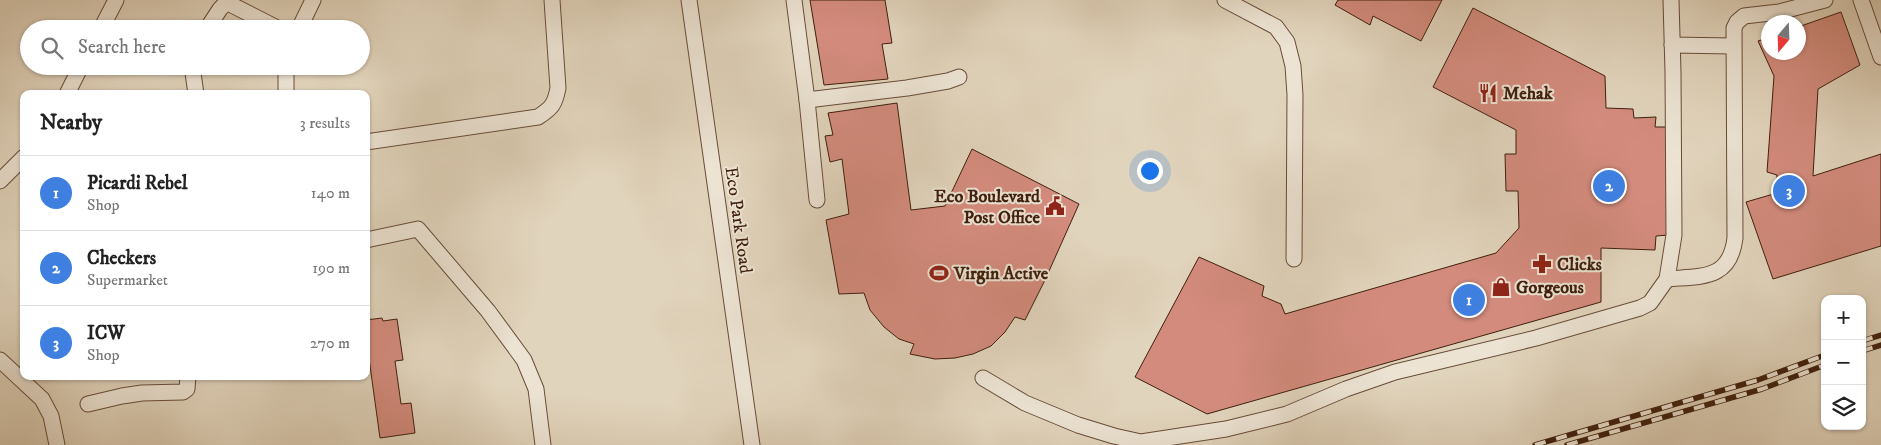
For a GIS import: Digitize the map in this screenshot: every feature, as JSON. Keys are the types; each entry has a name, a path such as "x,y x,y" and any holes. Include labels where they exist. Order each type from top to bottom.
{"street":[{"path":"106,20 116,0"},
{"path":"303,20 313,0"},
{"path":"370,141 538,116 547,110 555,101 558,88 552,0"},
{"name":"Eco Park Road","path":"689,0 752,445"},
{"path":"794,0 808,100 817,200"},
{"path":"1225,0 1276,26 1289,48 1293,66 1295,95 1294,259"},
{"path":"983,378 1025,403 1078,425 1141,442 1226,429 1286,414 1346,389 1395,372 1536,338 1640,308 1650,303 1668,278 1674,235 1671,0"},
{"path":"1668,278 1702,276 1721,269 1729,262 1734,251 1736,238 1732,46 1734,28 1737,22 1744,16 1779,12 1826,0"},
{"path":"1861,0 1881,57"},
{"path":"213,20 224,4 230,4 261,20"},
{"path":"1672,45 1732,46"},
{"path":"69,90 76,75"},
{"path":"193,75 195,90"},
{"path":"286,75 286,90"},
{"path":"808,100 932,84 959,77"},
{"path":"0,181 20,162"},
{"path":"370,239 418,229 488,311 524,360 536,389 543,445"},
{"path":"0,360 20,378"},
{"path":"22,380 42,398 54,428 57,445"},
{"path":"88,404 142,393 183,392 187,389 188,380"}],"building":[{"path":"810,0 885,0 892,43 882,44 888,79 824,85"},
{"path":"1338,0 1442,0 1421,41 1373,16 1370,25 1335,5"},
{"path":"1473,8 1605,76 1606,108 1633,109 1634,118 1656,117 1655,127 1672,127 1669,235 1656,236 1655,250 1601,248 1601,302 1207,414 1135,377 1199,257 1264,286 1262,296 1281,304 1285,314 1496,253 1519,228 1518,191 1506,191 1505,154 1516,154 1516,130 1433,87"},
{"path":"1841,12 1860,65 1818,89 1813,176 1881,154 1881,246 1773,279 1746,202 1777,193 1777,175 1767,172 1774,76 1767,60 1806,60 1806,24"},
{"path":"897,103 911,210 945,206 972,149 1079,204 1025,320 1015,317 1005,332 991,346 973,354 955,358 935,359 910,354 914,344 899,339 884,327 870,310 864,293 839,294 826,220 849,214 842,159 830,162 825,136 833,135 828,113"},
{"path":"382,318 383,321 397,319 403,360 395,361 401,404 411,403 415,433 380,438 370,366 370,320"}],"railway":[{"path":"1865,340 1881,335"},
{"path":"1866,350 1881,345"},
{"path":"1535,445 1758,380 1821,356"},
{"path":"1567,445 1762,389 1821,367"}],"place":[{"name":"Mehak","path":"1488,93"},
{"name":"Checkers","path":"1609,186"},
{"name":"ICW","path":"1789,191"},
{"name":"Eco Boulevard Post Office","path":"1055,206"},
{"name":"Clicks","path":"1542,264"},
{"name":"Virgin Active","path":"939,273"},
{"name":"Gorgeous","path":"1501,287"},
{"name":"Picardi Rebel","path":"1469,300"}]}
